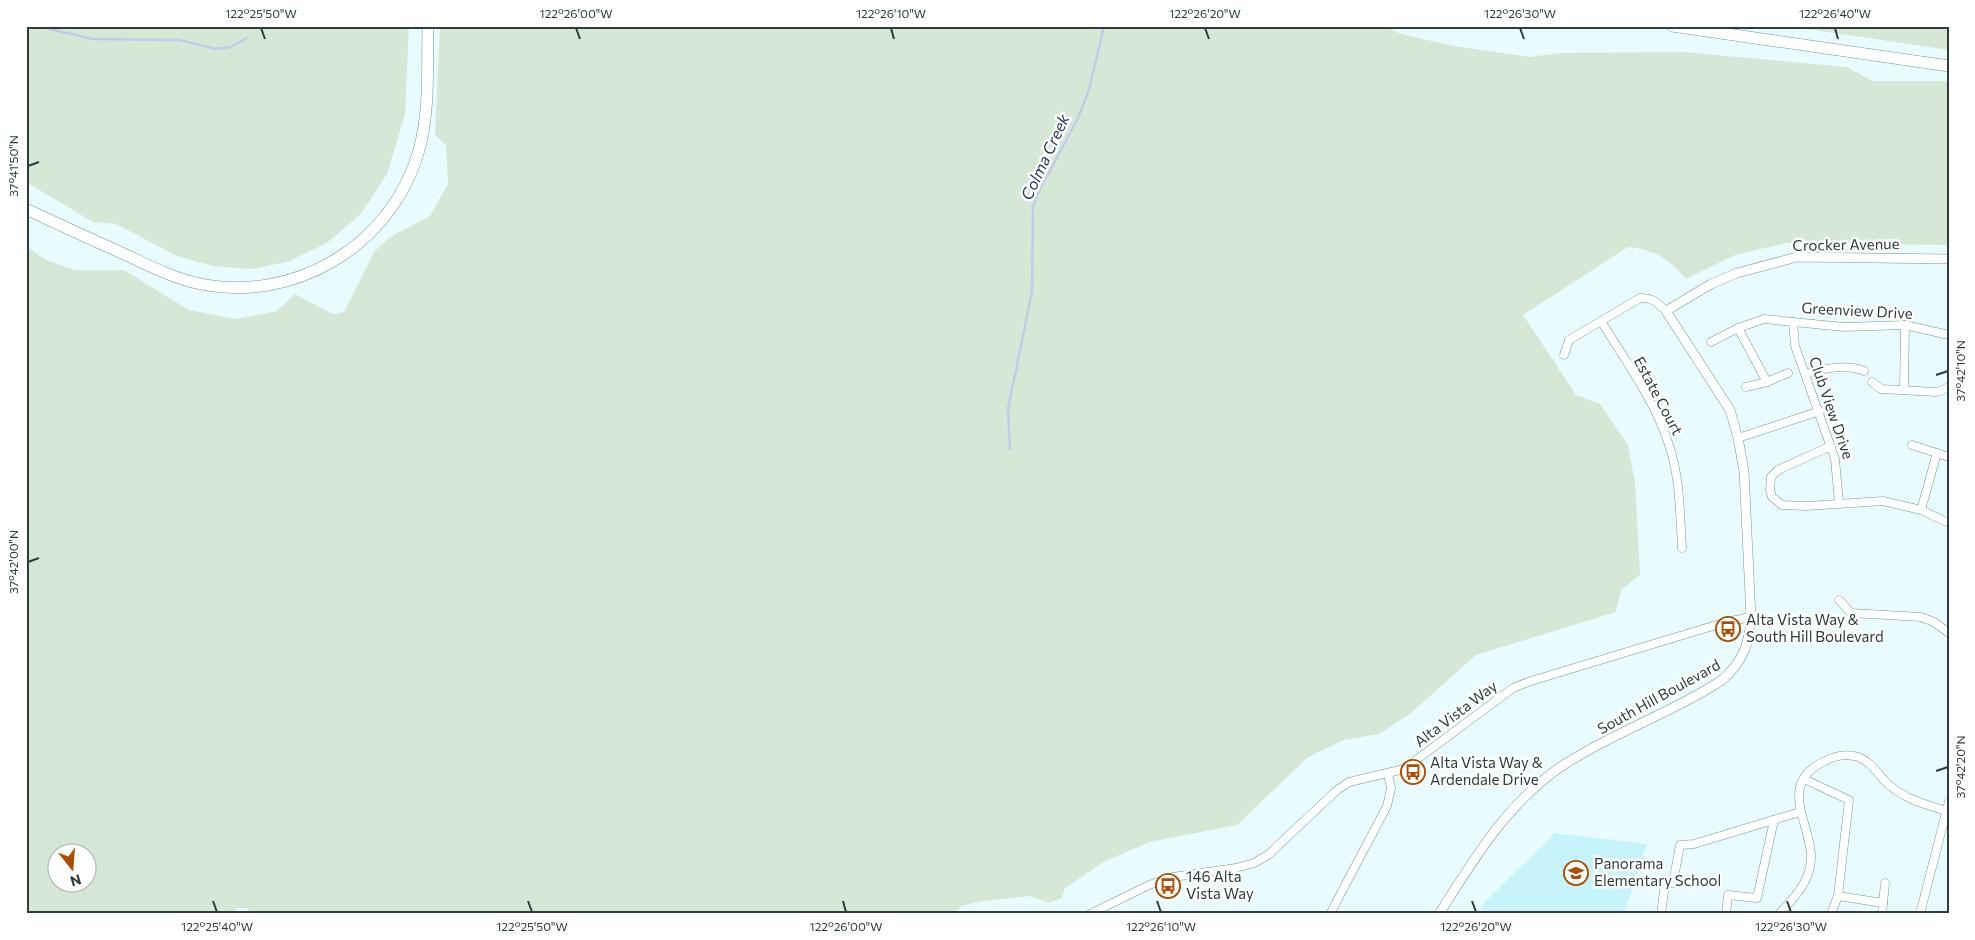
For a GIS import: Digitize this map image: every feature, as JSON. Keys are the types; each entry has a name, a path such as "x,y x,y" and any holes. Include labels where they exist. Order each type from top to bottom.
{"main road":[{"path":"26,209 161,271 204,284 230,288 257,287 293,280 318,270 349,252 370,234 393,206 410,175 419,149 424,122 428,26"},
{"path":"1672,26 1949,66"}],"street":[{"name":"Crocker Avenue","path":"1666,311 1711,284 1753,268 1797,257 1949,259"},
{"path":"1564,355 1569,340 1640,298 1648,297 1655,300 1666,311"},
{"name":"South Hill Boulevard","path":"1439,914 1486,841 1534,787 1565,764 1713,686 1732,672 1746,647 1751,617 1744,471 1738,438 1730,410 1666,311"},
{"name":"Greenview Drive","path":"1711,342 1738,328 1764,319 1844,326 1905,325 1949,335"},
{"name":"Estate Court","path":"1601,321 1649,401 1668,442 1678,486 1682,548"},
{"name":"Club View Drive","path":"1793,322 1795,346 1820,411 1838,472 1840,503"},
{"path":"1904,390 1905,325"},
{"path":"1738,328 1766,382"},
{"path":"1806,374 1818,370 1855,367 1864,371"},
{"path":"1746,387 1766,382 1788,373"},
{"path":"1872,382 1881,389 1938,391 1949,387"},
{"path":"1738,438 1820,411"},
{"path":"1912,445 1949,457"},
{"path":"1831,446 1778,470 1771,477 1770,490 1772,497 1782,505 1806,506 1883,501 1920,510 1949,523"},
{"path":"1920,510 1937,453"},
{"path":"1838,600 1851,613 1921,617 1934,622 1949,633"},
{"name":"Alta Vista Way","path":"1090,914 1149,885 1173,877 1236,868 1254,863 1268,855 1336,791 1349,782 1404,769 1513,688 1716,625 1751,617"},
{"path":"1780,914 1804,887 1811,856 1800,812 1798,794 1804,779 1818,764 1835,756 1857,756 1872,766 1888,784 1908,799 1948,804 1920,914"},
{"path":"1330,914 1387,806 1391,788 1388,774"},
{"path":"1804,779 1848,800 1838,896 1831,914"},
{"path":"1661,914 1665,884 1673,883 1680,845 1694,844 1800,812"},
{"path":"1726,914 1728,895 1757,898 1774,820"},
{"path":"1882,914 1885,883"},
{"path":"1838,896 1883,903"}],"shaded area":[{"name":"Panorama Elementary School","path":"1555,833 1647,844 1624,914 1479,914 1484,903"}],"green space":[{"path":"26,26 409,26 405,115 387,174 361,214 327,243 287,262 251,269 212,266 177,256 116,224 93,222 26,182"},
{"path":"440,26 1383,26 1401,34 1454,46 1529,57 1561,53 1683,52 1847,67 1873,81 1949,81 1949,245 1787,243 1735,255 1686,279 1674,266 1654,253 1628,247 1523,315 1576,395 1600,404 1628,445 1635,483 1640,575 1621,590 1616,612 1476,655 1411,713 1379,734 1344,740 1308,757 1237,825 1150,842 1105,861 1065,888 1062,898 1049,903 1030,896 983,901 962,906 954,914 255,914 245,908 237,908 233,914 26,914 26,246 46,260 75,270 124,270 189,310 237,319 277,311 295,294 333,314 344,312 374,252 390,237 430,216 448,184 446,146 435,134"},
{"path":"1787,26 1949,26 1949,50"}],"waterway":[{"path":"37,26 93,39 179,40 216,49 231,47 248,37"},
{"name":"Colma Creek","path":"1010,449 1008,409 1032,291 1033,207 1038,193 1077,120 1089,90 1104,26"}],"place":[{"name":"Alta Vista Way & South Hill Boulevard","path":"1728,629"},
{"name":"Alta Vista Way & Ardendale Drive","path":"1413,772"},
{"name":"Panorama Elementary School","path":"1576,873"},
{"name":"146 Alta Vista Way","path":"1168,886"}]}
